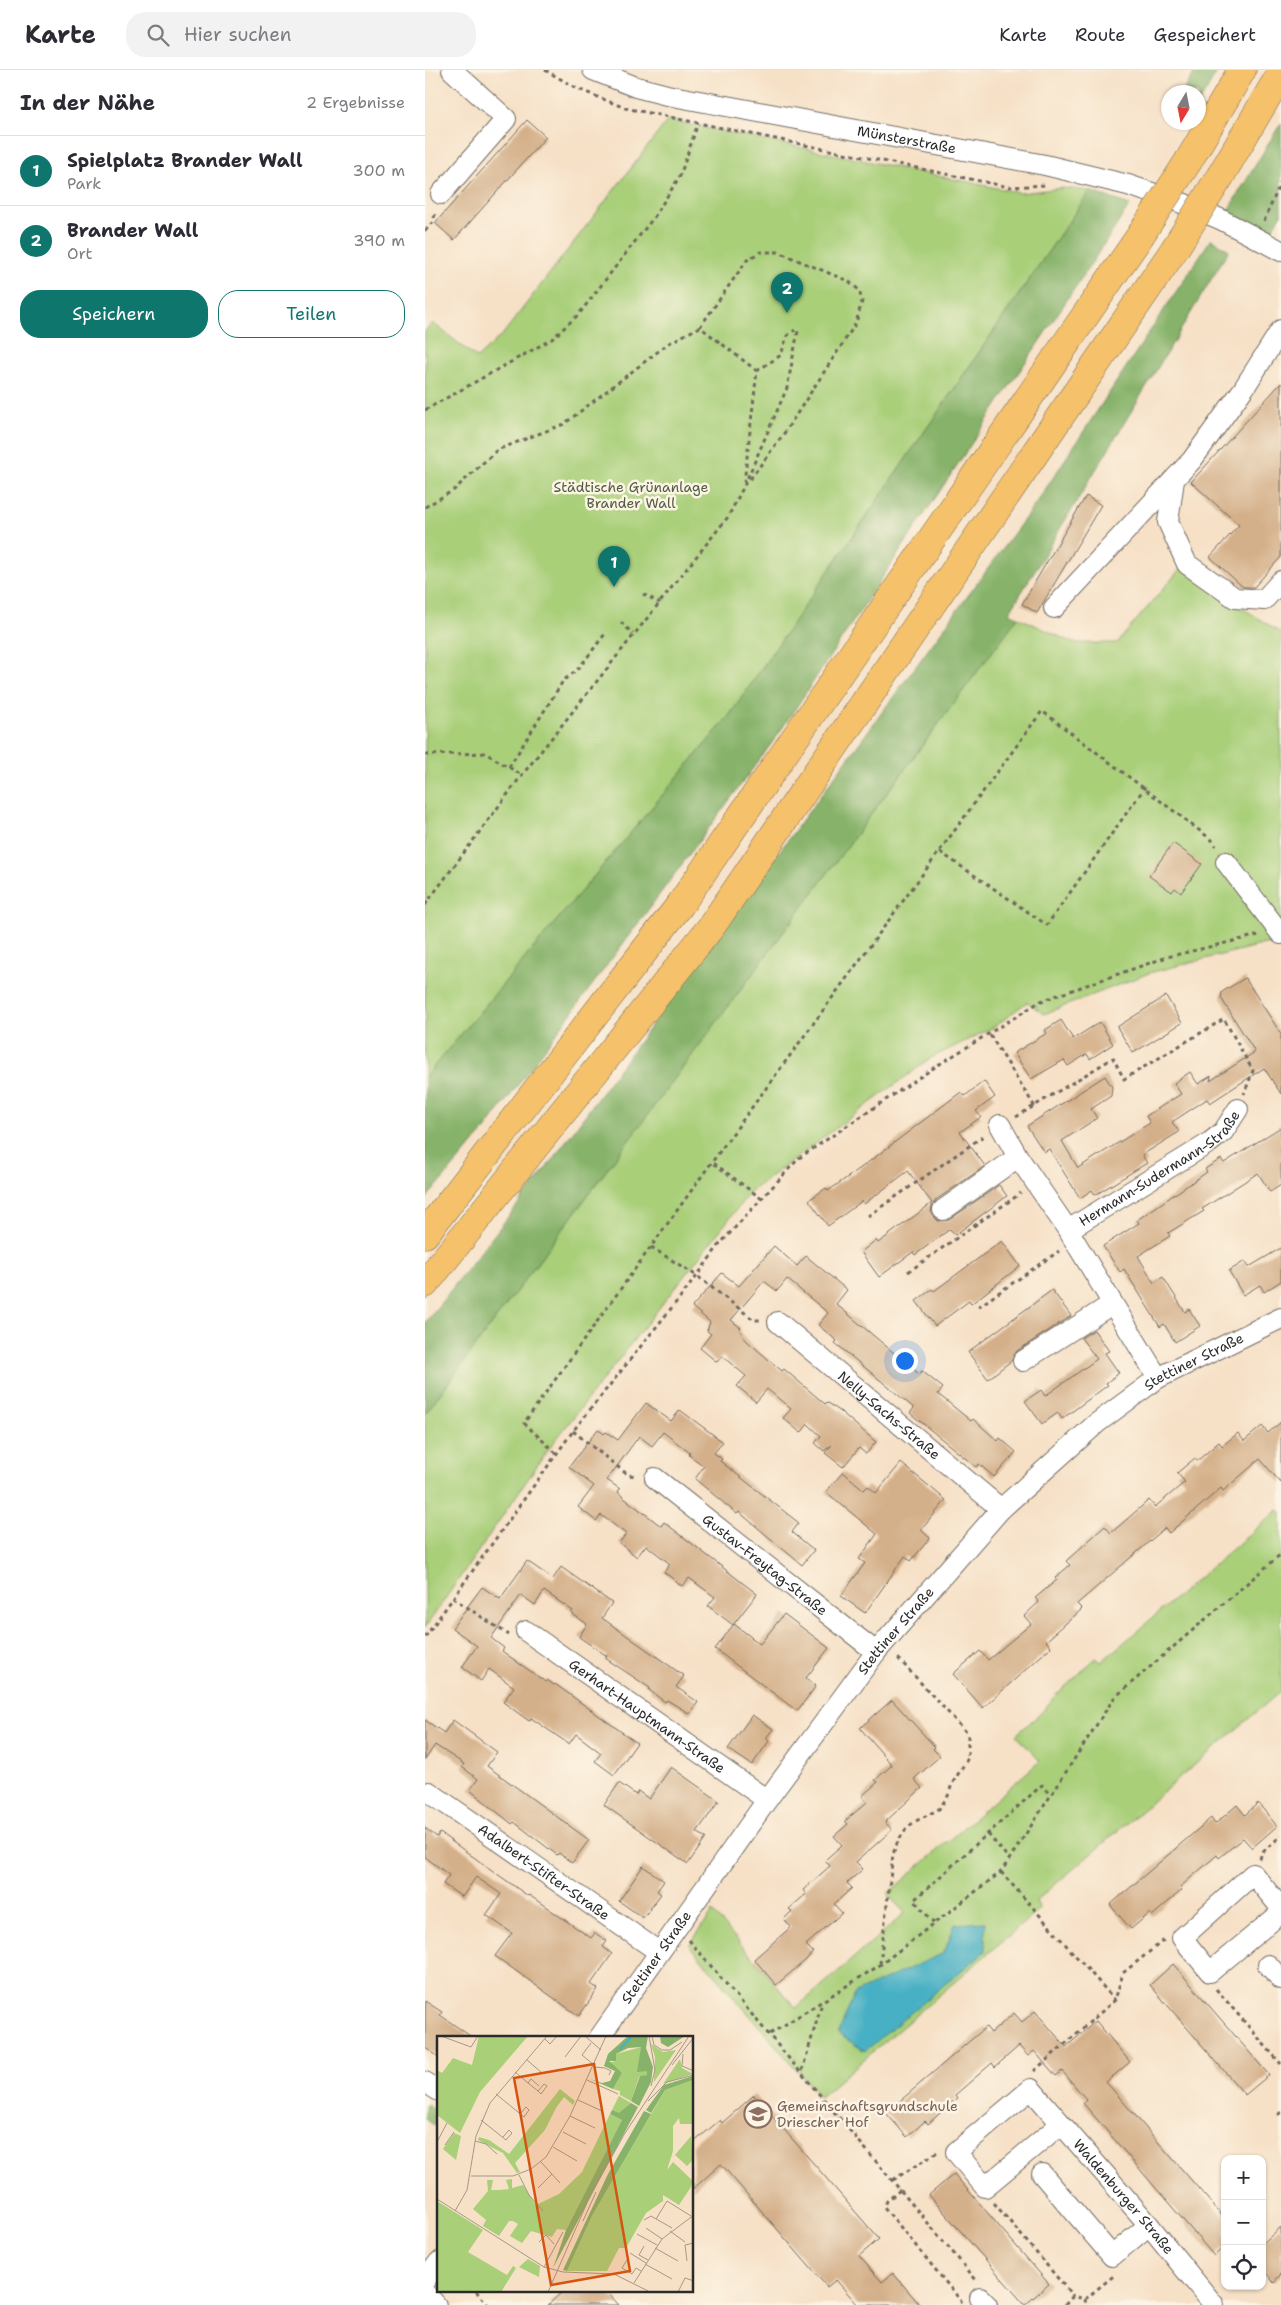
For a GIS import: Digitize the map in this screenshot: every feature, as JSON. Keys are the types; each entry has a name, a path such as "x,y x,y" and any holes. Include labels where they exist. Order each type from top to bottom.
{"highway":[{"path":"425,1234 680,905 1140,236 1189,160 1243,70"},
{"path":"425,1284 711,926 1174,250 1281,73"}],"street":[{"path":"441,194 507,119 452,70"},
{"name":"Münsterstraße","path":"593,70 636,87 667,95 1072,172 1157,195 1220,219 1281,251"},
{"path":"1054,608 1192,460 1238,396 1281,330"},
{"path":"1174,480 1168,522 1187,564 1235,598 1264,600 1281,581"},
{"path":"1226,862 1280,932"},
{"name":"Hermann-Sudermann-Straße","path":"1071,1235 1209,1144 1223,1132 1238,1109"},
{"name":"Hermann-Sudermann-Straße","path":"1000,1125 1018,1157 1071,1235 1158,1378"},
{"path":"943,1210 1018,1157"},
{"path":"1023,1362 1112,1304"},
{"name":"Stettiner Straße","path":"600,2036 767,1800 880,1648 1001,1509 1097,1423 1158,1378 1281,1318"},
{"name":"Nelly-Sachs-Straße","path":"778,1322 1001,1509"},
{"name":"Gustav-Freytag-Straße","path":"655,1478 880,1648"},
{"name":"Gerhart-Hauptmann-Straße","path":"526,1631 767,1800"},
{"name":"Adalbert-Stifter-Straße","path":"429,1792 659,1952"},
{"path":"1281,1908 1253,1874 1182,1938 1210,1972 1281,1913"},
{"path":"425,2082 437,2090"},
{"path":"1031,2089 956,2152 985,2187 1061,2124"},
{"name":"Waldenburger Straße","path":"1031,2089 1149,2225 1215,2305"},
{"path":"1042,2174 1112,2256 1149,2225"},
{"path":"425,2293 436,2305"}],"path":[{"path":"425,410 552,339 579,314 654,217 680,176 698,123 1009,187 1046,186 1072,172"},
{"path":"1256,237 1281,182"},
{"path":"425,507 454,490 497,450 564,424 669,344 700,326 747,260 760,252 779,252 848,281 859,290 863,301 856,322 785,432 744,486"},
{"path":"700,326 757,371"},
{"path":"425,905 633,634 661,603 728,517 744,486 787,388 797,330 787,336 781,355 757,371 744,486"},
{"path":"643,594 661,603"},
{"path":"621,622 633,634"},
{"path":"509,767 563,682 579,668 605,634"},
{"path":"557,1453 524,1423 712,1162 1042,711 1212,840 1226,862"},
{"path":"425,755 485,753 523,775"},
{"path":"940,852 1047,925 1145,788"},
{"path":"425,1637 573,1431 697,1276 719,1245 799,1158 935,1067 990,1035 1041,1001 1167,957 1280,932"},
{"name":"Hermann-Sudermann-Straße","path":"868,1216 1000,1125 1035,1107 1113,1058 1124,1079 1223,1019 1253,1071 1238,1109"},
{"path":"990,1035 1035,1107"},
{"path":"712,1162 762,1199"},
{"path":"908,1272 1036,1182"},
{"name":"Hermann-Sudermann-Straße","path":"978,1307 1071,1235"},
{"path":"651,1246 697,1276 754,1320 778,1322"},
{"path":"573,1431 628,1475 655,1478"},
{"path":"770,2034 879,1965 1001,1872 1114,1698 1281,1554"},
{"path":"453,1598 511,1636 526,1631"},
{"path":"879,1965 893,1854 898,1841 914,1822 939,1809 968,1758 968,1734 880,1648"},
{"path":"934,1923 914,1900 1042,1785 1050,1795"},
{"path":"987,1834 1010,1860"},
{"path":"1253,1874 1263,1852 1281,1836"},
{"path":"1001,1872 1115,2000"},
{"path":"677,1926 987,2292 977,2303 888,2215 884,2207 887,2201 900,2190"},
{"path":"1031,2089 1035,2069 1115,2000 1123,1973 1163,1940 1182,1938"},
{"path":"1210,1972 1207,1978 1281,2064"},
{"path":"802,2072 822,2002"},
{"path":"1281,2112 1279,2114 1281,2116"},
{"path":"893,2180 939,2151"},
{"path":"985,2187 987,2196 1073,2296 1085,2299 1087,2305"},
{"path":"477,2292 488,2305"},
{"path":"1065,2305 1073,2296"}],"green space":[{"path":"1196,70 1218,70 1206,91 1206,85 1187,85"},
{"name":"Städtische Grünanlage Brander Wall","path":"668,120 1021,193 1062,188 1090,191 729,716 425,1077 425,331 433,323 477,358 503,334"},
{"path":"1281,123 1281,215 1271,232 1227,212"},
{"path":"1090,191 1130,205 777,736 483,1132 425,1200 425,1077 729,716"},
{"path":"1211,239 1229,250 1009,613 1018,617 425,1414 425,1323 541,1175 1037,502"},
{"path":"1181,568 1281,633 1281,940 1149,973 1044,1014 1027,1002 994,1027 931,1058 751,1191 550,1447 425,1628 425,1414 1018,617 1073,643 1117,643"},
{"path":"1278,1510 1281,1512 1281,1691 1036,1901 1040,1909 820,2097 689,1945 713,1912 796,2008 905,1913 887,1894 1040,1761 1016,1735 1096,1658 1101,1662"},
{"path":"425,2104 437,2113 437,2127 425,2118"}],"water":[{"path":"985,1922 985,1951 865,2051 838,2034 855,1993 944,1953 955,1924"}],"building":[{"path":"527,120 546,137 454,240 435,223"},
{"path":"1281,383 1281,557 1254,587 1243,587 1210,557 1239,525 1191,482"},
{"path":"1086,496 1101,505 1037,613 1022,604"},
{"path":"1173,843 1202,864 1181,893 1175,888 1172,892 1149,876"},
{"path":"1245,978 1281,1034 1281,1094 1264,1068 1210,1103 1207,1099 1172,1122 1179,1132 1142,1155 1147,1163 1095,1195 1092,1190 1080,1198 1049,1149 1044,1152 1027,1126 1105,1076 1112,1087 1111,1096 1091,1109 1097,1118 1062,1141 1078,1168 1150,1123 1146,1116 1181,1094 1174,1083 1190,1072 1198,1084 1211,1076 1210,1081 1255,1052 1221,998 1222,992"},
{"path":"1166,996 1182,1023 1133,1053 1117,1027"},
{"path":"1061,1020 1073,1039 1100,1022 1113,1044 1090,1059 1087,1054 1068,1066 1064,1060 1031,1079 1014,1053 1047,1033 1045,1030"},
{"path":"984,1081 995,1097 976,1111 981,1117 960,1132 985,1166 936,1200 931,1212 938,1221 949,1220 999,1185 1007,1196 955,1235 950,1229 915,1255 913,1252 879,1277 861,1252 876,1240 878,1243 932,1203 908,1171 864,1204 862,1201 828,1226 809,1200 826,1188 828,1191 862,1167 961,1092 965,1096"},
{"path":"1281,1127 1281,1185 1270,1192 1258,1173 1202,1209 1204,1211 1168,1233 1170,1236 1138,1256 1154,1283 1163,1277 1185,1312 1189,1309 1200,1326 1175,1342 1164,1324 1160,1327 1124,1269 1120,1272 1103,1246 1139,1223 1137,1220 1207,1172 1205,1169 1221,1159 1224,1163"},
{"path":"1002,1241 1020,1266 971,1304 969,1301 935,1326 916,1301 932,1289 934,1291"},
{"path":"774,1246 797,1266 806,1256 847,1290 836,1304 919,1374 922,1371 943,1388 938,1394 971,1421 973,1419 998,1441 1000,1438 1016,1452 994,1477 979,1464 976,1467 910,1413 914,1408 835,1343 837,1341 818,1325 828,1313 787,1279 777,1291 764,1281 731,1320 741,1328 739,1330 747,1341 782,1371 784,1369 825,1404 827,1402 841,1412 876,1442 866,1454 859,1448 843,1467 825,1453 832,1445 824,1451 815,1443 821,1436 808,1424 801,1433 783,1418 791,1409 767,1389 756,1402 737,1386 746,1376 722,1356 717,1362 700,1348 711,1334 707,1331 710,1322 692,1307 722,1273 739,1286"},
{"path":"1281,1248 1281,1281 1264,1292 1260,1285 1243,1295 1229,1271 1245,1261 1249,1267"},
{"path":"1052,1290 1071,1316 1017,1351 1011,1361 988,1379 968,1352"},
{"path":"1094,1330 1109,1351 1105,1353 1119,1373 1106,1383 1108,1385 1062,1419 1058,1413 1042,1424 1025,1401 1041,1390 1045,1396 1097,1359 1081,1338"},
{"path":"646,1403 671,1421 680,1410 723,1442 714,1453 722,1459 720,1461 799,1523 792,1532 814,1550 802,1565 739,1512 737,1514 695,1479 704,1466 689,1455 690,1453 663,1432 652,1446 639,1436 607,1480 620,1489 618,1492 624,1498 661,1526 664,1522 757,1594 733,1625 708,1606 715,1597 689,1578 682,1586 664,1572 670,1564 646,1545 637,1557 619,1543 626,1534 601,1515 596,1521 578,1507 594,1486 569,1467 598,1429 618,1440"},
{"path":"1281,1422 1281,1483 1260,1459 1223,1491 1221,1488 1169,1533 1165,1528 1077,1604 1082,1609 1046,1641 1051,1647 983,1708 953,1674 980,1651 988,1660 1031,1624 1024,1616 1039,1602 1035,1598 1057,1580 1055,1578 1070,1565 1066,1561 1105,1526 1111,1533 1149,1500 1155,1507 1185,1482 1177,1473 1195,1458 1197,1461 1219,1442 1222,1446 1238,1433 1244,1441 1262,1426 1268,1433"},
{"path":"901,1463 946,1500 921,1530 930,1538 911,1561 905,1556 865,1613 841,1596 865,1563 859,1559 877,1534 826,1492 843,1472 864,1490 868,1486 876,1493"},
{"path":"527,1561 553,1579 561,1567 612,1603 602,1618 684,1676 676,1687 698,1702 690,1714 667,1700 665,1702 649,1690 650,1688 605,1658 607,1656 579,1637 587,1624 571,1613 573,1611 544,1591 535,1605 521,1595 491,1638 504,1648 502,1651 520,1664 546,1682 547,1680 555,1684 637,1743 614,1775 595,1761 601,1753 576,1734 569,1744 531,1718 529,1721 503,1702 514,1687 489,1669 481,1681 462,1667 477,1646 452,1628 482,1587 500,1599"},
{"path":"784,1614 829,1648 806,1678 816,1686 797,1711 715,1649 734,1624 760,1644"},
{"path":"892,1700 935,1747 933,1749 940,1756 914,1779 922,1788 885,1822 892,1830 856,1862 863,1869 847,1883 852,1888 834,1904 842,1913 806,1945 813,1952 806,1960 776,1985 754,1959 791,1927 784,1919 792,1911 789,1909 806,1894 803,1890 830,1866 825,1860 842,1845 834,1836 848,1824 845,1821 867,1802 862,1796 878,1782 875,1780 892,1765 860,1728"},
{"path":"752,1715 773,1729 766,1738 769,1741 752,1765 728,1749"},
{"path":"425,1720 444,1733 453,1720 497,1752 487,1766 589,1840 572,1863 559,1853 557,1855 514,1822 512,1824 470,1790 478,1779 462,1767 464,1764 435,1745 425,1760"},
{"path":"671,1767 719,1801 697,1832 706,1838 688,1864 604,1805 619,1783 636,1795 638,1791 649,1799"},
{"path":"1258,1803 1277,1826 1252,1848 1243,1838 1219,1858 1217,1855 1180,1887 1182,1890 1152,1916 1150,1913 1131,1929 1110,1905 1211,1818 1215,1824 1237,1805 1245,1815"},
{"path":"425,1828 437,1837 440,1833 591,1938 595,1933 607,1941 603,1947 612,1954 591,1984 598,1989 579,2016 495,1956 512,1933 486,1915 501,1894 476,1877 462,1897 443,1884 449,1875 425,1857"},
{"path":"643,1866 664,1881 657,1891 661,1894 643,1918 619,1901"},
{"path":"1173,1964 1269,2075 1245,2095 1150,1985"},
{"path":"425,2001 442,2012 440,2015 470,2036 437,2036 437,2056 425,2048"},
{"path":"1035,2011 1066,2047 1096,2021 1130,2062 1106,2082 1221,2214 1221,2250 1214,2256 1083,2103 1086,2099 1062,2071 1056,2076 1034,2051 1028,2056 1019,2046 995,2067 992,2063 955,2095 957,2098 928,2124 925,2121 907,2137 886,2113 986,2027 991,2033 1014,2013 1022,2022"},
{"path":"754,2095 879,2239 859,2256 882,2282 893,2273 920,2305 858,2305 836,2280 827,2287 721,2164 694,2188 694,2142 720,2120 722,2123"},
{"path":"954,2174 1049,2284 1025,2305 929,2195"},
{"path":"1281,2227 1281,2274 1274,2282 1266,2273 1266,2240"},
{"path":"562,2292 607,2292 619,2305 548,2305"}],"place":[{"name":"Brander Wall","path":"787,313"},
{"name":"Spielplatz Brander Wall","path":"614,587"},
{"name":"Gemeinschaftsgrundschule Driescher Hof","path":"758,2114"}]}
